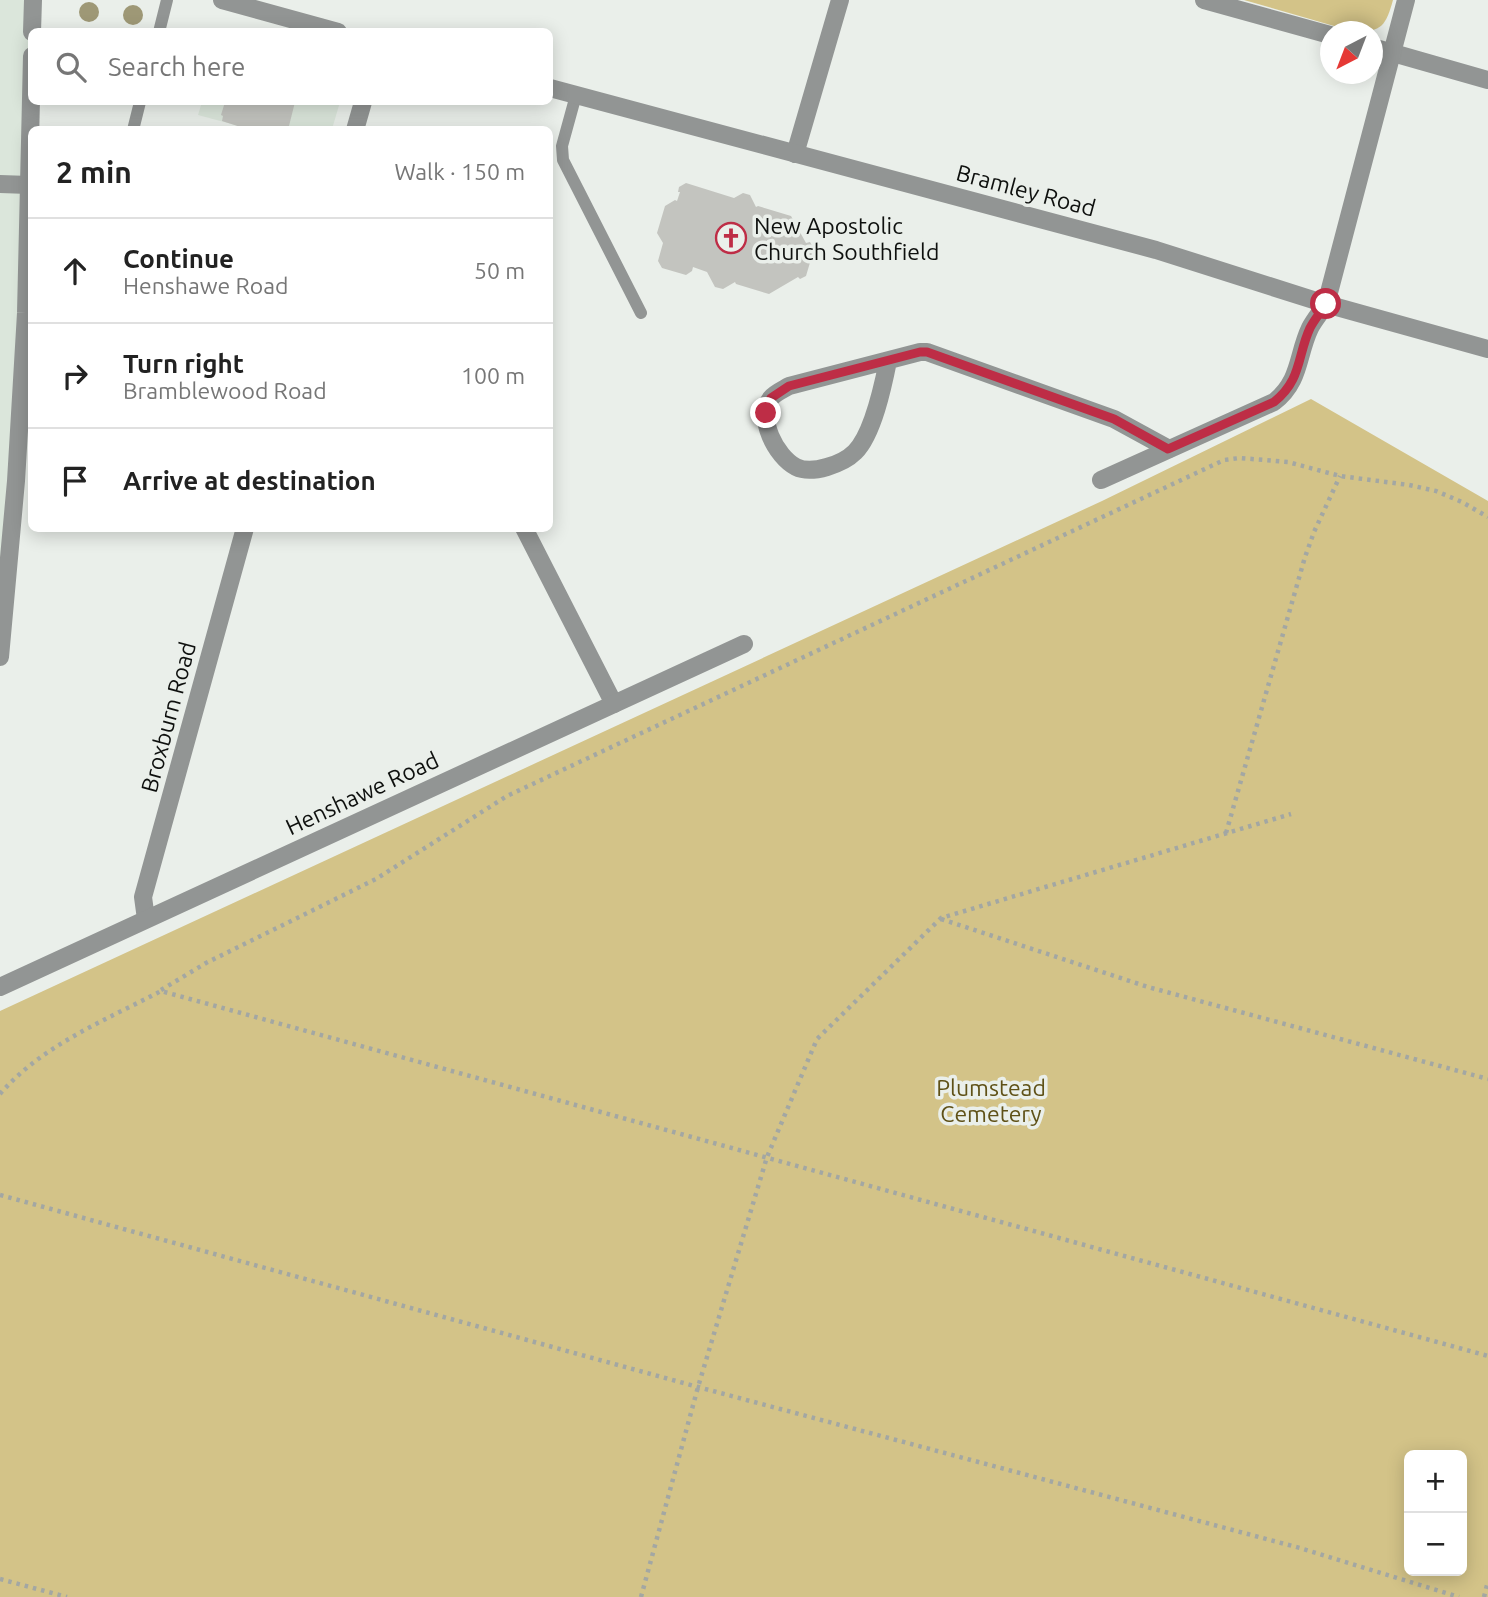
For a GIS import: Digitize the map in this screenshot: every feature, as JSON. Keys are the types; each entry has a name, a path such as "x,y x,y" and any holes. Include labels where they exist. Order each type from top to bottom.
{"street":[{"path":"32,28 33,0"},
{"path":"222,0 243,3 325,28"},
{"path":"795,154 841,0"},
{"path":"1204,0 1320,32"},
{"path":"1101,480 1274,402 1293,381 1310,328 1326,304 1406,0"},
{"path":"1383,50 1488,79"},
{"name":"Bramley Road","path":"553,89 1156,250 1326,304 1488,349"},
{"path":"30,126 31,105"},
{"path":"356,126 362,105"},
{"path":"0,184 28,185"},
{"path":"0,657 28,325"},
{"path":"888,361 870,426 857,450 847,460 830,467 809,470 790,464 767,429 766,413 771,398 789,386 822,376 912,353 927,352 1114,419 1168,449"},
{"name":"Broxburn Road","path":"146,919 144,897 244,532"},
{"path":"526,532 614,704"},
{"name":"Henshawe Road","path":"0,987 744,644"}],"lane":[{"path":"160,28 167,0"},
{"path":"576,95 562,146 564,160 641,313"},
{"path":"134,126 139,105"}],"path":[{"path":"0,1094 12,1080 56,1046 161,991 206,962 376,878 507,796 1224,460 1240,458 1288,462 1340,476 1409,485 1436,491 1488,517"},
{"path":"1226,833 1305,556 1340,476"},
{"path":"641,1597 698,1387 767,1157 817,1040 941,918 1291,814"},
{"path":"941,918 1148,987 1488,1079"},
{"path":"161,991 1488,1356"},
{"path":"0,1195 698,1387 1300,1548 1459,1597"},
{"path":"0,1579 67,1597"},
{"path":"1484,1597 1488,1581"}],"shaded area":[{"path":"0,0 34,0 32,28 28,28 28,105 32,105 31,126 28,126 28,183 0,183"},
{"path":"201,105 339,105 333,126 239,126 198,115"},
{"path":"0,184 28,185 28,201 0,655"}],"green space":[{"path":"1244,0 1393,0 1383,24 1383,21 1320,22"},
{"name":"Plumstead Cemetery","path":"1311,399 1488,501 1488,1597 0,1597 0,1011 1102,501"}],"building":[{"path":"224,105 294,105 289,126 238,126 222,121"},
{"name":"New Apostolic Church Southfield","path":"686,183 734,198 743,193 750,195 756,207 791,216 806,243 810,242 814,249 806,276 800,279 798,277 769,294 735,282 723,289 715,287 707,272 693,267 686,275 662,268 658,261 663,243 657,233 665,206 677,201 679,187"}],"place":[{"name":"New Apostolic Church Southfield","path":"731,238"}],"route":[{"path":"766,413 771,398 789,386 912,353 927,352 1114,419 1168,449 1282,396 1293,381 1310,328 1326,304"}]}
